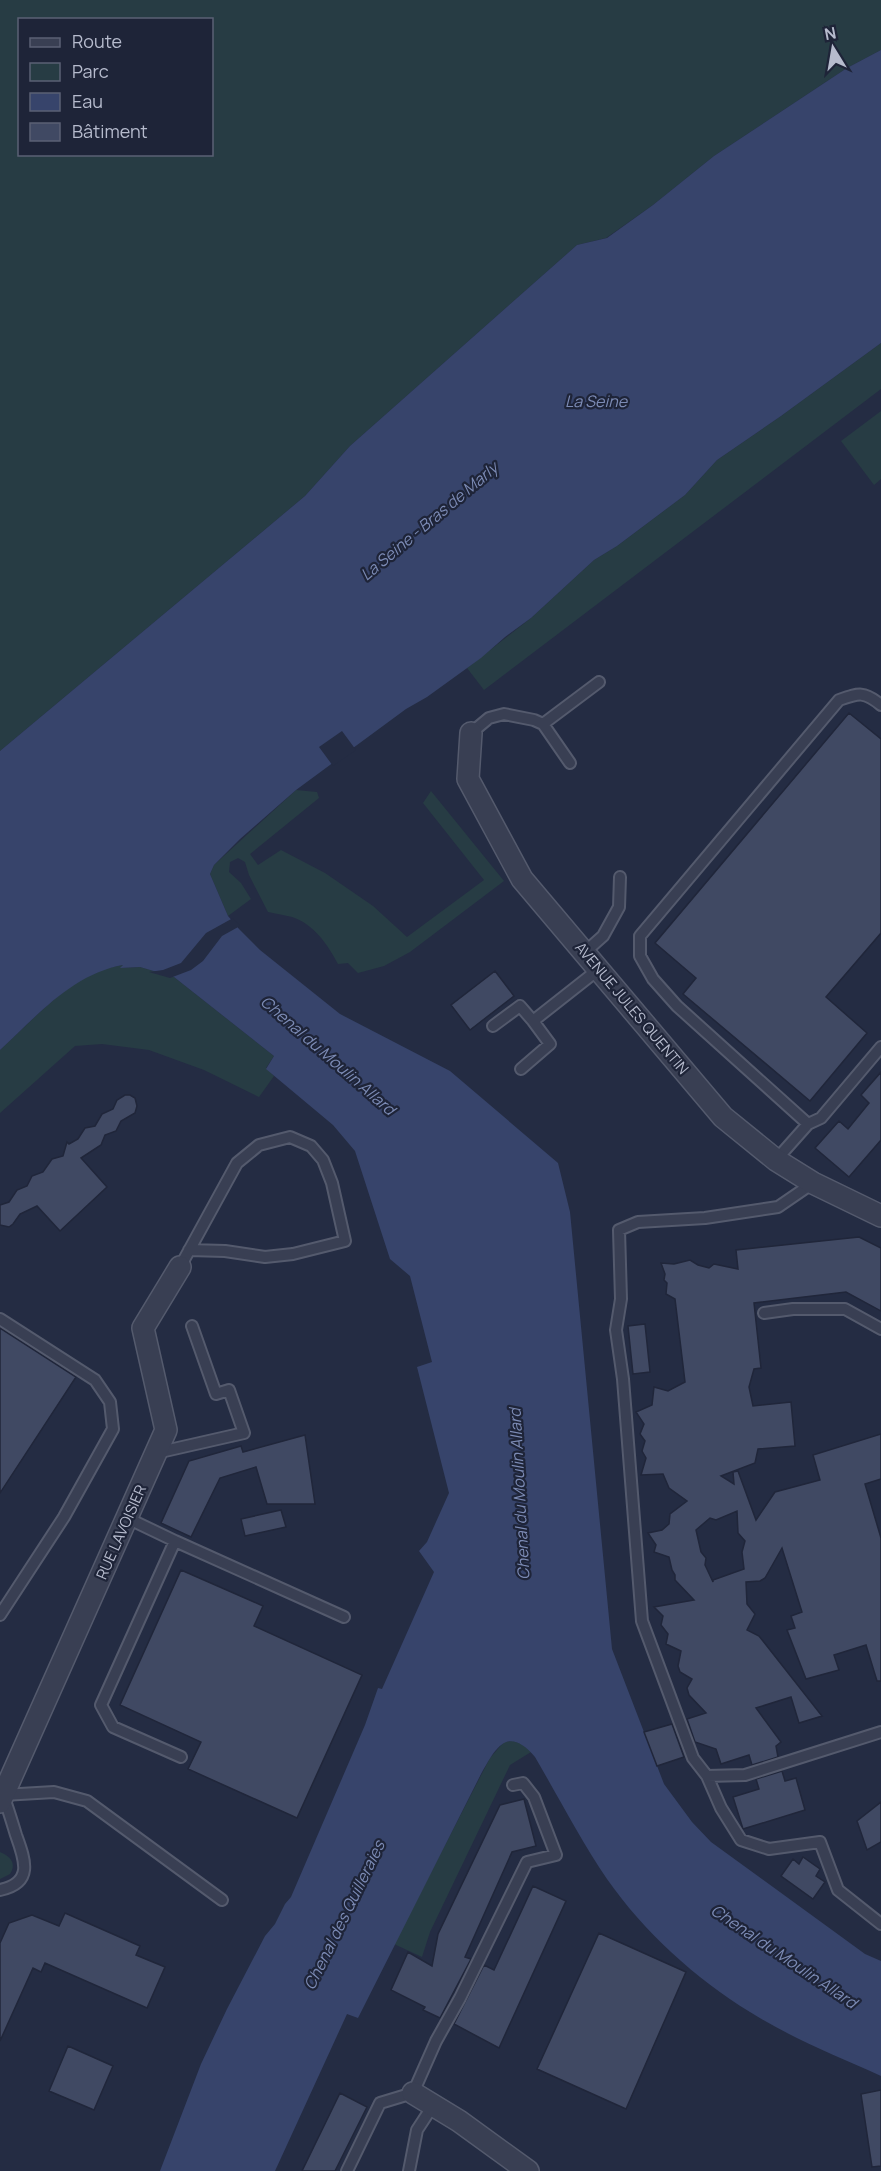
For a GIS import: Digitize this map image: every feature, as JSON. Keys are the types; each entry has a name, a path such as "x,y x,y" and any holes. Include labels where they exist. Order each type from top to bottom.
{"street":[{"name":"AVENUE JULES QUENTIN","path":"471,733 468,779 522,879 723,1117 776,1160 813,1183 881,1216"},
{"name":"RUE LAVOISIER","path":"2,1798 166,1430 143,1328 184,1258"},
{"path":"413,2093 434,2104 528,2171"}],"lane":[{"path":"543,724 599,682"},
{"path":"808,1124 677,1006 659,986 640,956 640,936 839,700 858,693 871,697 881,705"},
{"path":"471,733 489,718 504,714 534,720 543,724 570,763"},
{"path":"585,952 603,936 619,907 620,877"},
{"path":"533,1021 599,969"},
{"path":"493,1026 520,1006 550,1044 521,1069"},
{"path":"776,1160 808,1124 820,1119 881,1047"},
{"path":"290,1137 311,1146 323,1160 332,1183 345,1241 293,1254 265,1257 225,1251 184,1258 237,1163 259,1145 290,1137"},
{"path":"813,1183 778,1207 705,1218 638,1222 619,1230 621,1299 616,1330 623,1379 642,1621 693,1758 707,1776 721,1808 741,1840 769,1849 820,1842 838,1890 881,1924"},
{"path":"764,1313 793,1309 844,1309 881,1329"},
{"path":"0,1319 95,1380 110,1402 113,1429 64,1518 0,1615"},
{"path":"156,1453 244,1433 229,1390 216,1394 192,1326"},
{"path":"127,1518 344,1617"},
{"path":"175,1541 101,1705 113,1727 182,1756"},
{"path":"707,1776 745,1775 881,1732"},
{"path":"347,2171 380,2103 413,2093 436,2041 460,1998 527,1862 556,1855 534,1797 523,1783 513,1785"},
{"path":"0,1890 13,1887 20,1881 24,1864 23,1853 2,1798 54,1792 87,1801 222,1900"},
{"path":"409,2171 417,2130 434,2104"}],"green space":[{"path":"0,0 881,0 881,50 847,68 714,156 653,205 606,238 577,245 350,446 305,496 0,751"},
{"path":"881,343 881,389 484,690 467,668 531,618 594,560 617,546 685,495 717,460"},
{"path":"881,411 881,479 874,485 841,441"},
{"path":"296,790 317,792 319,798 250,854 258,865 281,850 325,873 373,906 407,937 484,880 423,803 431,791 504,881 410,952 384,966 358,973 348,963 338,964 314,930 300,920 268,912 245,862 238,858 230,862 229,872 241,883 251,899 228,916 210,874 214,865"},
{"path":"124,965 121,968 140,967 174,977 274,1056 266,1068 274,1076 259,1097 204,1070 149,1050 102,1044 75,1046 0,1113 0,1050 69,987 90,974"},
{"path":"513,1741 522,1744 531,1752 510,1765 430,1932 422,1957 394,1944 490,1758 504,1742"},
{"path":"0,1852 9,1858 13,1866 10,1874 0,1879"}],"water":[{"path":"881,50 881,343 717,460 685,495 617,546 594,560 531,618 481,658 427,697 406,709 296,790 240,839 214,865 210,874 228,916 260,950 340,1014 450,1071 558,1163 570,1212 612,1649 664,1784 692,1822 711,1842 865,1954 881,1961 881,2076 814,2046 766,2021 710,1985 672,1953 637,1918 607,1879 535,1757 517,1742 509,1741 497,1749 480,1776 358,2018 347,2014 275,2171 160,2171 201,2064 265,1936 291,1897 365,1725 378,1688 382,1689 434,1572 419,1551 427,1542 449,1493 417,1367 432,1362 410,1276 390,1259 355,1151 333,1125 266,1069 274,1056 174,977 140,967 120,968 123,965 87,977 71,987 41,1011 0,1050 0,751 305,496 350,446 577,245 607,238 714,156 847,68"}],"pier":[{"path":"342,731 356,750 333,766 319,747"},
{"path":"233,918 240,926 222,936 203,961 191,970 170,978 149,972 163,970 181,963 206,933"}],"building":[{"path":"849,713 881,739 881,933 826,997 867,1033 810,1101 683,994 696,978 655,943"},
{"path":"495,971 514,996 470,1030 451,1005"},
{"path":"881,1072 881,1140 849,1177 815,1148 839,1121 848,1129 869,1103 861,1095"},
{"path":"125,1095 135,1098 137,1106 135,1113 121,1121 116,1131 105,1135 101,1145 81,1158 107,1187 60,1231 37,1206 20,1214 9,1227 0,1225 0,1205 9,1202 17,1190 27,1186 32,1176 43,1172 52,1159 63,1156 67,1142 69,1144 78,1139 85,1128 95,1126 102,1114 113,1109 117,1100"},
{"path":"859,1237 881,1248 881,1311 846,1292 754,1303 761,1368 754,1369 749,1387 753,1406 791,1402 795,1446 758,1449 755,1463 721,1476 734,1484 733,1472 738,1471 756,1520 775,1492 820,1480 813,1455 881,1434 881,1479 865,1484 881,1538 881,1681 877,1681 866,1645 834,1655 839,1670 806,1679 787,1630 795,1628 791,1616 802,1612 782,1548 765,1578 760,1581 746,1582 747,1604 755,1614 747,1630 759,1636 822,1716 799,1723 791,1697 756,1708 781,1742 776,1746 778,1757 752,1765 749,1755 721,1764 716,1749 695,1742 687,1719 706,1713 689,1695 687,1688 692,1679 680,1672 678,1666 681,1651 666,1644 668,1634 661,1625 663,1616 654,1607 694,1600 675,1580 669,1557 654,1552 656,1545 648,1533 662,1530 669,1524 670,1514 687,1501 669,1488 663,1474 641,1475 646,1458 642,1451 645,1441 640,1434 644,1424 636,1412 652,1405 654,1387 668,1391 685,1382 675,1299 666,1294 667,1283 664,1280 665,1274 661,1263 674,1264 690,1260 709,1268 714,1264 738,1269 736,1250","holes":["737,1511 738,1533 745,1541 742,1552 744,1569 713,1580 713,1582 705,1565 706,1558 701,1552 696,1530 710,1518 716,1520"]},
{"path":"645,1324 650,1372 633,1374 628,1326"},
{"path":"0,1328 76,1377 0,1493"},
{"path":"305,1435 315,1504 267,1504 256,1467 220,1478 191,1537 161,1523 189,1461 241,1446 243,1452"},
{"path":"281,1510 286,1527 245,1536 241,1519"},
{"path":"181,1570 263,1606 254,1626 362,1675 297,1818 188,1769 201,1742 120,1705"},
{"path":"672,1724 684,1757 657,1766 644,1732"},
{"path":"782,1771 785,1781 796,1778 805,1810 743,1829 733,1797 759,1789 756,1779"},
{"path":"524,1799 536,1846 512,1852 465,1957 471,1959 440,2018 423,2010 425,2007 391,1990 408,1952 432,1966 438,1934 500,1805"},
{"path":"881,1802 881,1842 867,1850 857,1821"},
{"path":"803,1857 820,1869 816,1876 825,1882 813,1899 781,1876 793,1859 799,1864"},
{"path":"533,1886 566,1901 499,2048 454,2024 484,1965 494,1970"},
{"path":"65,1913 140,1946 136,1955 165,1967 147,2008 45,1963 41,1972 33,1968 0,2041 0,1943 9,1923 32,1915 59,1926"},
{"path":"599,1933 686,1972 626,2109 537,2069"},
{"path":"68,2046 113,2066 94,2110 49,2091"},
{"path":"881,2090 881,2166 872,2167 861,2094"},
{"path":"340,2093 367,2107 335,2171 302,2171"}],"water label":[{"name":"La Seine","path":"596,401"},
{"name":"La Seine - Bras de Marly","path":"429,521"},
{"name":"Chenal du Moulin Allard","path":"328,1055"},
{"name":"Chenal du Moulin Allard","path":"519,1494"},
{"name":"Chenal des Quilleraies","path":"344,1915"},
{"name":"Chenal du Moulin Allard","path":"784,1956"}]}
